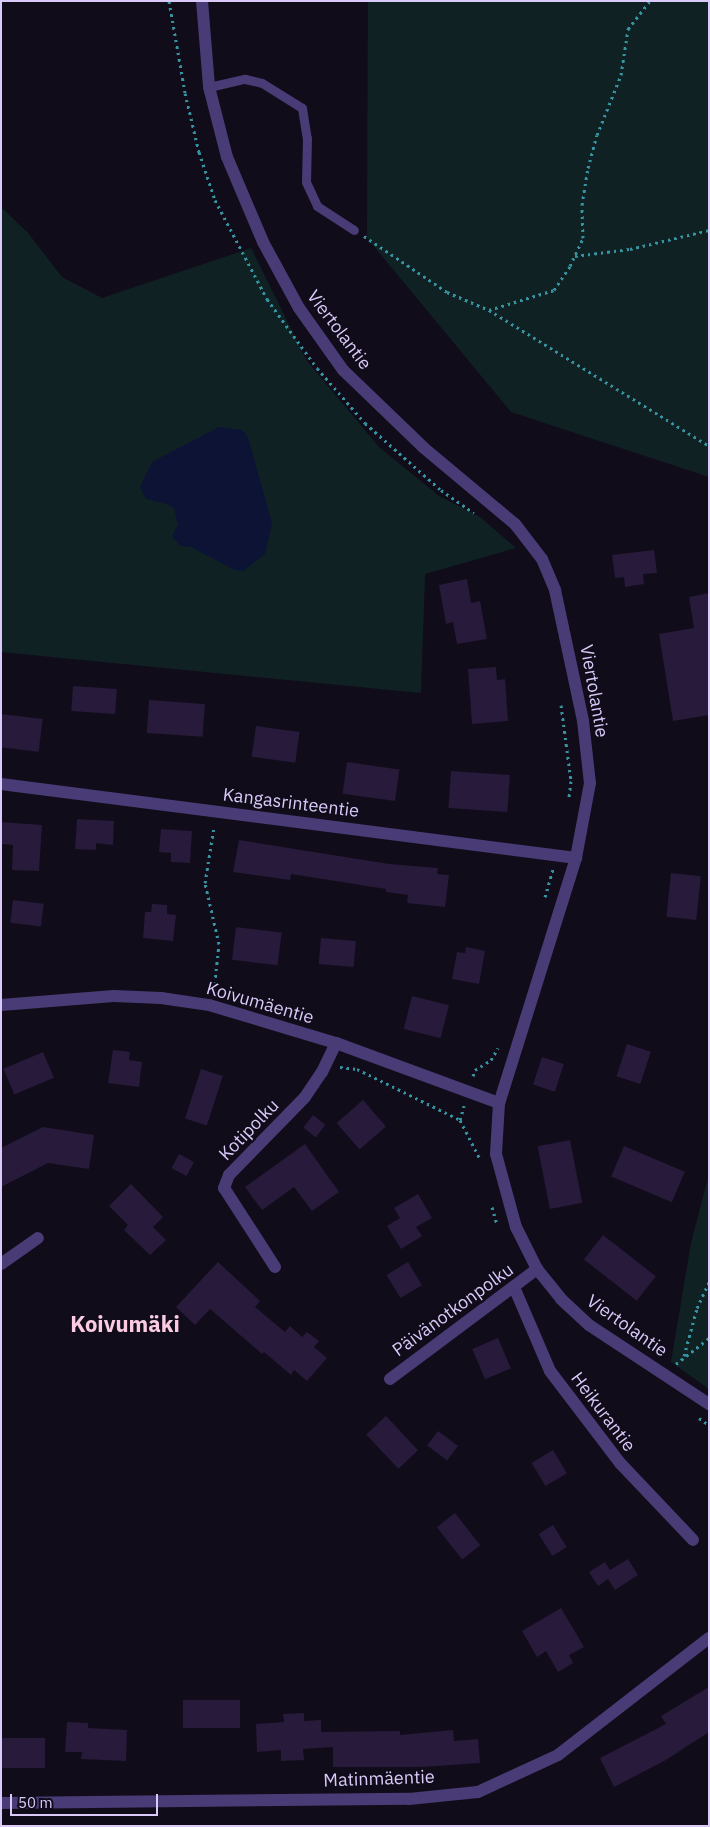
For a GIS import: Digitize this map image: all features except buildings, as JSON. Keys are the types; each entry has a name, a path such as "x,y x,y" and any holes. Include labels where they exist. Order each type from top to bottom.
{"street":[{"name":"Viertolantie","path":"202,1 209,87 227,157 263,242 298,308 343,370 424,448 515,524 542,559 562,615 584,730 590,783 576,858 499,1103 496,1154 504,1192 516,1227 537,1269 561,1299 589,1325 709,1404"},
{"name":"Kangasrinteentie","path":"1,784 576,858"},
{"name":"Koivumäentie","path":"1,1005 114,996 161,998 209,1005 336,1043 499,1103"},
{"name":"Kotipolku","path":"275,1267 224,1188 229,1175 305,1097 328,1060 336,1043"},
{"path":"1,1264 38,1238"},
{"name":"Päivänotkonpolku","path":"390,1379 537,1269"},
{"name":"Heikurantie","path":"514,1287 550,1371 620,1463 693,1540"},
{"name":"Matinmäentie","path":"1,1803 409,1798 478,1792 558,1755 709,1638"}],"lane":[{"path":"209,87 245,79 262,83 302,108 308,138 306,182 317,206 354,230"}],"path":[{"path":"170,1 185,93 199,152 215,200 266,299 317,368 364,423 441,490 478,516"},
{"path":"489,310 554,290 575,256 583,238 582,205 588,168 597,134 621,76 628,29 650,1"},
{"path":"354,230 447,292 489,310 709,446"},
{"path":"575,256 630,249 709,230"},
{"path":"560,697 571,781 568,808"},
{"path":"209,1005 215,987 219,944 205,883 217,811"},
{"path":"544,901 557,855"},
{"path":"328,1060 357,1069 460,1120 476,1070 491,1060 502,1042"},
{"path":"684,1356 697,1308 709,1282"},
{"path":"665,1375 684,1356 709,1338"}],"shaded area":[{"path":"368,1 709,1 709,477 511,412 367,238"},
{"path":"1,207 28,233 62,277 102,298 251,248 307,361 379,447 439,496 480,517 516,548 425,574 421,693 1,652"},
{"path":"709,1174 709,1389 671,1362 691,1243"}],"water":[{"path":"219,427 242,430 248,437 272,523 265,554 243,571 235,570 191,547 180,546 172,536 178,524 174,509 168,504 146,499 140,487 152,462"}],"district":[{"name":"Koivumäki","path":"125,1324"}]}
